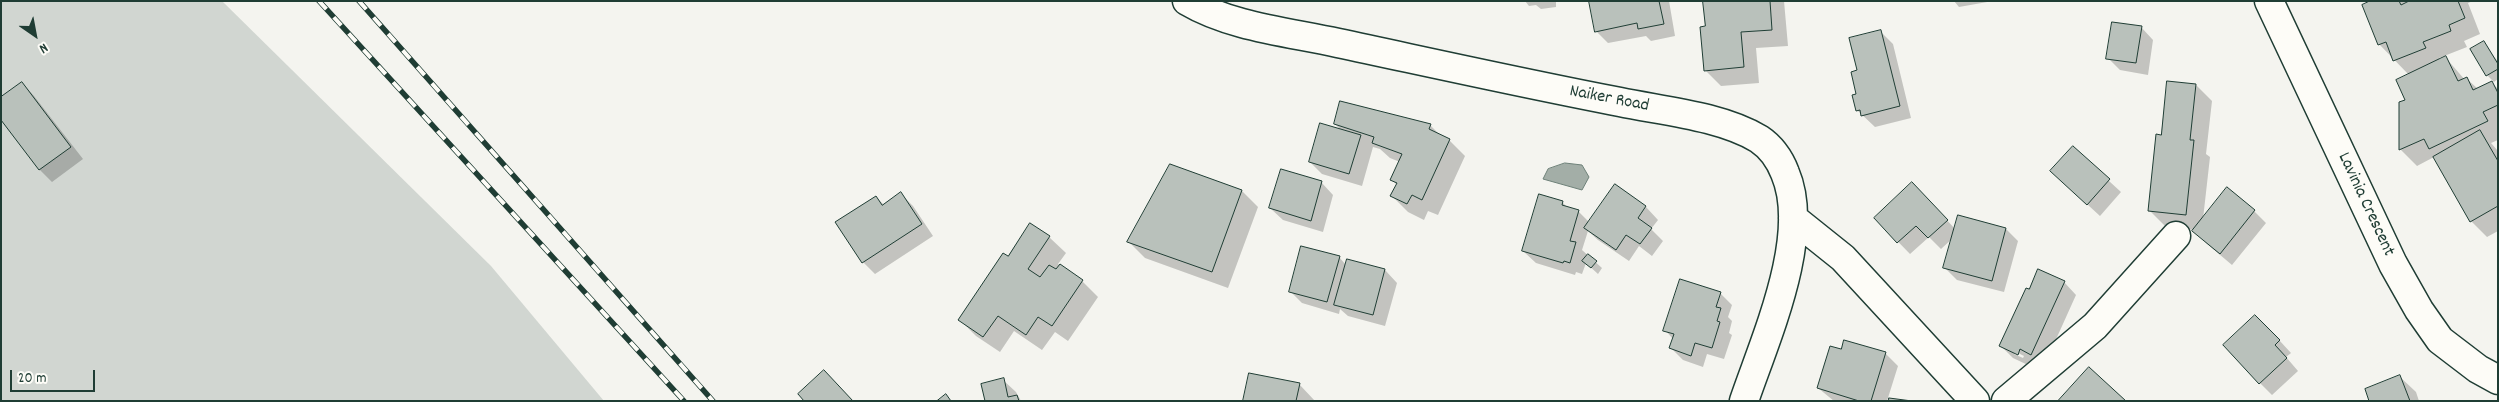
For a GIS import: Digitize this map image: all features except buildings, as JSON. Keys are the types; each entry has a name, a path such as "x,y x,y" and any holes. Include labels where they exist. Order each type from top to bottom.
{"street":[{"name":"Naiker Road","path":"1187,1 1232,20 1523,83 1688,116 1733,127 1760,140 1776,155 1786,174 1793,200 1794,236 1782,288 1744,401"},
{"name":"Lavinia Crescent","path":"2269,1 2393,264 2419,310 2440,340 2478,369 2498,380"},
{"path":"1793,218 1843,258 1975,401"},
{"path":"2006,401 2095,326 2176,236"}],"shaded area":[{"path":"1,1 222,1 491,266 604,401 1,401"},
{"path":"1565,163 1582,165 1589,177 1582,190 1543,179 1548,169"}],"railway":[{"path":"319,1 684,401"},
{"path":"359,1 713,401"}]}
